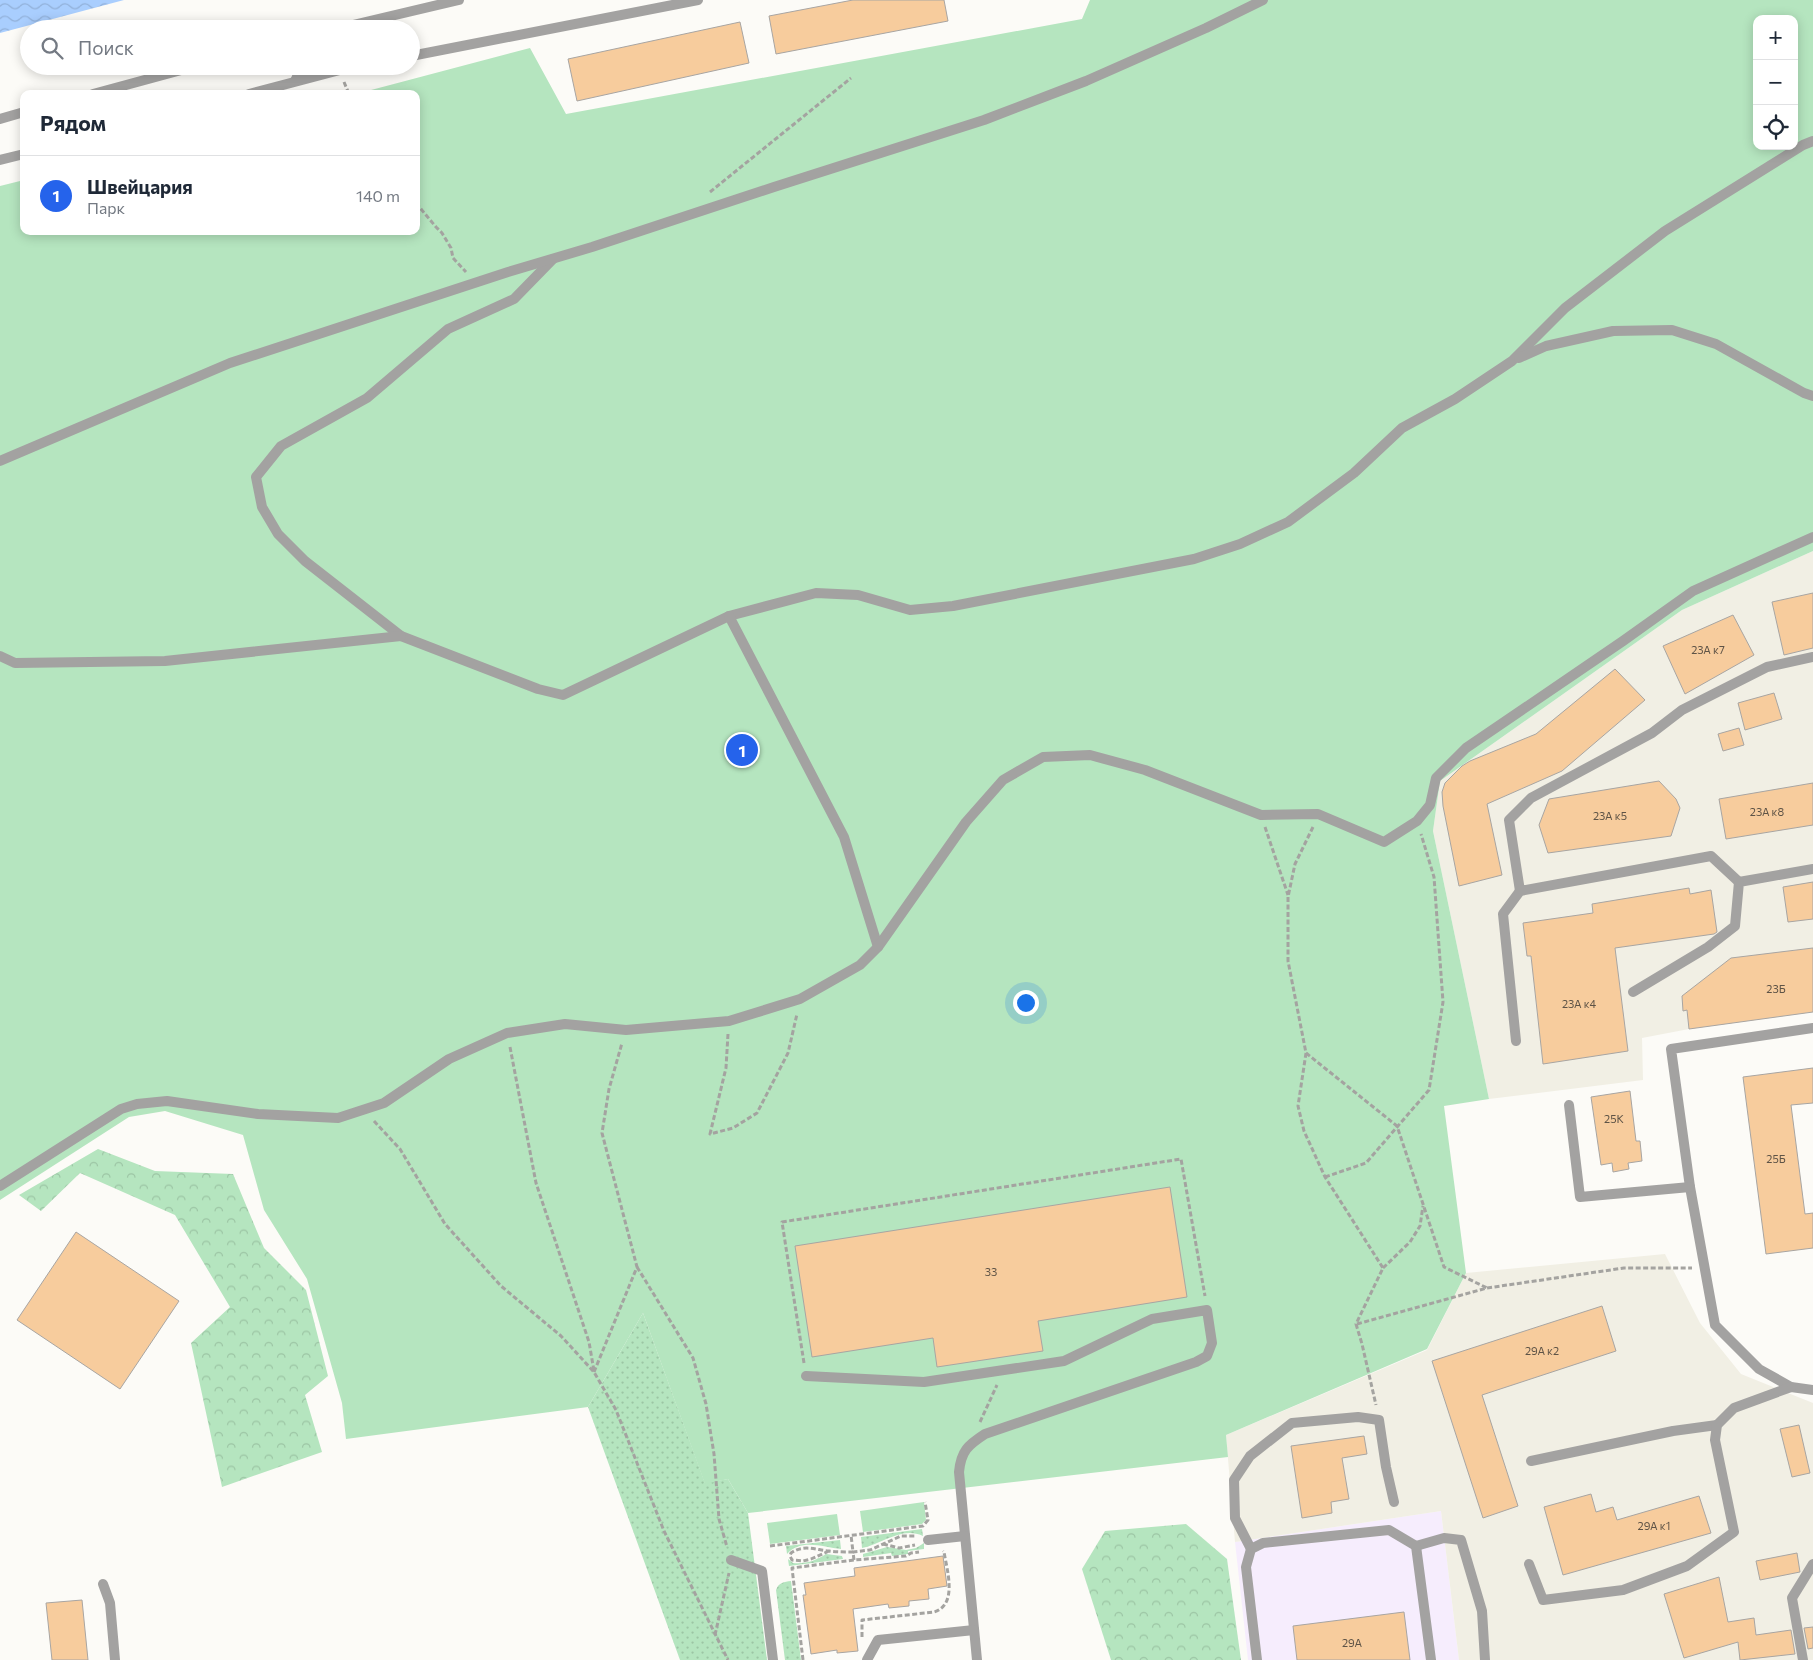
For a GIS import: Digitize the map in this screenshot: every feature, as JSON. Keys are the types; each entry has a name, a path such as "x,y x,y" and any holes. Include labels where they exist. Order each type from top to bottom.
{"lane":[{"path":"374,20 459,0"},
{"path":"420,54 698,0"},
{"path":"0,461 230,363 774,186 984,120 1086,81 1206,28 1263,0"},
{"path":"108,90 163,75"},
{"path":"295,82 298,75"},
{"path":"264,90 321,75"},
{"path":"0,118 20,113"},
{"path":"1512,361 1565,308 1665,232 1803,145 1813,142"},
{"path":"0,160 20,155"},
{"path":"553,259 514,299 448,329 367,398 281,446 256,477 262,507 278,534 305,561 401,636 538,688 563,695 729,616 816,593 858,595 910,610 953,606 1194,559 1240,544 1288,522 1354,473 1402,428 1455,399 1512,361 1546,346 1613,330 1672,330 1716,344 1804,393 1813,396"},
{"path":"0,1186 121,1109 137,1104 167,1102 258,1114 338,1118 384,1103 449,1059 507,1033 565,1024 626,1030 729,1021 800,1000 860,965 878,947 966,822 1003,780 1043,757 1090,755 1145,770 1261,815 1318,814 1384,842 1417,820 1430,805 1436,778 1466,748 1693,591 1813,537"},
{"path":"729,616 844,837 878,947"},
{"path":"0,656 15,663 165,661 401,636"},
{"path":"1520,891 1509,820 1531,798 1652,734 1682,710 1767,667 1813,657"},
{"path":"1516,1041 1503,914 1520,891 1711,856 1739,882"},
{"path":"1739,882 1813,869"},
{"path":"1633,992 1708,947 1735,926 1739,882"},
{"path":"1813,1028 1672,1049 1690,1187 1715,1325 1759,1369 1791,1387 1813,1390"},
{"path":"1569,1105 1580,1197 1690,1187"},
{"path":"806,1376 924,1382 1064,1360 1152,1319 1207,1310 1212,1343 1207,1356 1196,1362 984,1434 971,1442 960,1457 959,1472 964,1536 977,1660"},
{"path":"1529,1564 1543,1600 1623,1590 1686,1566 1734,1532 1715,1440 1717,1425 1734,1408 1791,1387"},
{"path":"1257,1660 1246,1567 1251,1549 1234,1518 1234,1480 1250,1456 1292,1423 1358,1417 1379,1420 1386,1467 1394,1502"},
{"path":"1531,1461 1673,1430 1717,1425"},
{"path":"1251,1549 1263,1543 1389,1530 1416,1546 1444,1538 1461,1540 1482,1612 1484,1660"},
{"path":"923,1541 964,1536"},
{"path":"1416,1546 1431,1660"},
{"path":"731,1560 762,1571 773,1660"},
{"path":"1803,1660 1792,1598 1813,1564"},
{"path":"103,1584 110,1603 115,1660"},
{"path":"867,1660 878,1640 974,1630"}],"path":[{"path":"707,194 850,78"},
{"path":"420,207 442,233 459,266 477,282"},
{"path":"1318,814 1296,864 1288,897 1288,961 1306,1054 1298,1106 1304,1131 1325,1176 1383,1268"},
{"path":"1261,815 1288,897"},
{"path":"1325,1176 1366,1163 1429,1090 1444,1002 1434,877 1417,820"},
{"path":"729,1021 726,1068 710,1134 733,1128 757,1113 788,1053 800,1000"},
{"path":"626,1030 609,1089 602,1133 637,1267 693,1358 706,1404 714,1454 719,1519 731,1560 715,1636"},
{"path":"507,1033 536,1184 589,1342 594,1372"},
{"path":"1306,1054 1397,1126 1444,1267 1487,1288"},
{"path":"365,1110 400,1149 445,1224 501,1286 561,1336 594,1372 616,1410 664,1531 728,1660"},
{"path":"806,1376 782,1222 1181,1159 1207,1310"},
{"path":"1379,1420 1356,1324 1383,1268 1410,1242 1420,1226 1423,1203"},
{"path":"594,1372 637,1267"},
{"path":"1356,1324 1487,1288 1624,1268 1705,1268"},
{"path":"979,1420 997,1386"},
{"path":"770,1546 923,1526 928,1520 926,1502"},
{"path":"851,1536 854,1560"},
{"path":"829,1552 803,1561 792,1560 790,1556 791,1552 802,1548 814,1548 829,1552 870,1550 883,1544 901,1536 919,1536 923,1541 911,1547 899,1548 883,1544"},
{"path":"862,1640 862,1620 934,1612 943,1606 950,1593 944,1552 939,1549"},
{"path":"803,1660 792,1568 906,1556 911,1553 920,1552"}],"shaded area":[{"path":"1813,551 1813,1012 1689,1029 1642,1038 1643,1080 1489,1099 1433,831 1440,781 1682,610"},
{"path":"1665,1254 1700,1323 1741,1374 1813,1403 1813,1660 1459,1660 1441,1511 1235,1542 1226,1435 1427,1350 1466,1273"},
{"path":"1441,1511 1459,1660 1248,1660 1235,1542"}],"green space":[{"path":"1090,0 1813,0 1813,551 1682,610 1440,781 1433,831 1489,1099 1444,1106 1466,1273 1427,1349 1226,1435 1228,1457 748,1513 728,1479 705,1484 643,1313 588,1407 346,1439 342,1403 307,1279 264,1210 243,1135 165,1111 129,1117 0,1200 0,186 20,181 20,235 420,235 420,90 371,90 530,48 566,114 1082,19"},
{"path":"98,1149 155,1171 233,1174 264,1248 306,1290 328,1376 305,1395 322,1452 222,1487 191,1343 230,1307 175,1215 80,1173 41,1211 19,1195"},
{"path":"643,1313 705,1483 728,1479 748,1513 767,1660 680,1660 588,1407"},
{"path":"924,1502 926,1520 922,1524 863,1532 860,1511"},
{"path":"837,1514 840,1535 770,1544 767,1523"},
{"path":"1186,1524 1227,1559 1241,1660 1111,1660 1082,1569 1105,1531"},
{"path":"922,1529 923,1536 915,1533 900,1534 862,1548 861,1537"},
{"path":"840,1540 841,1549 820,1545 805,1545 793,1549 787,1554 786,1546"},
{"path":"924,1543 924,1549 908,1551 908,1554 892,1556 891,1553 863,1557 863,1554 887,1547 906,1550 916,1548"},
{"path":"826,1554 842,1556 843,1559 789,1566 788,1559 793,1563 802,1563"},
{"path":"791,1581 801,1660 785,1660 776,1590 780,1584"}],"water":[{"path":"0,0 124,0 49,20 20,20 20,28 0,33"}],"building":[{"path":"853,0 944,0 948,21 776,54 769,16"},
{"path":"740,22 749,63 577,101 568,59"},
{"path":"1813,593 1813,648 1784,655 1772,602"},
{"path":"1733,615 1754,655 1685,694 1663,646"},
{"path":"1615,669 1645,700 1562,771 1487,804 1502,875 1459,886 1443,806 1442,792 1445,783 1462,766 1470,761 1536,734"},
{"path":"1774,693 1782,719 1745,730 1738,703"},
{"path":"1739,728 1744,745 1723,751 1718,734"},
{"path":"1659,781 1676,799 1680,808 1671,836 1548,853 1539,825 1549,799"},
{"path":"1813,783 1813,825 1726,839 1719,799"},
{"path":"1813,882 1813,919 1788,922 1783,887"},
{"path":"1689,888 1690,894 1711,890 1717,932 1714,934 1615,948 1628,1051 1543,1064 1531,956 1527,956 1523,923 1593,913 1592,904"},
{"path":"1813,948 1813,1012 1689,1029 1687,1010 1683,1011 1682,996 1731,958"},
{"path":"1813,1068 1813,1103 1791,1105 1805,1214 1813,1213 1813,1248 1766,1254 1743,1077"},
{"path":"1630,1091 1636,1141 1640,1141 1642,1161 1628,1163 1629,1169 1613,1172 1612,1163 1601,1165 1591,1097"},
{"path":"1170,1187 1187,1297 1038,1321 1043,1351 937,1367 933,1338 812,1357 795,1246"},
{"path":"76,1232 179,1301 120,1389 17,1320"},
{"path":"1602,1306 1616,1351 1482,1395 1518,1506 1483,1518 1432,1361"},
{"path":"1799,1425 1810,1473 1792,1477 1780,1429"},
{"path":"1364,1436 1367,1454 1342,1458 1349,1499 1331,1502 1332,1513 1302,1518 1291,1446"},
{"path":"1591,1494 1596,1512 1613,1507 1617,1520 1699,1496 1711,1533 1563,1575 1544,1507"},
{"path":"1797,1553 1800,1572 1760,1580 1756,1561"},
{"path":"943,1556 947,1586 928,1589 929,1599 909,1601 909,1606 889,1608 888,1604 853,1609 858,1651 837,1653 837,1650 811,1654 803,1595 806,1595 804,1583 855,1576 854,1568"},
{"path":"1719,1577 1728,1622 1754,1618 1756,1635 1791,1630 1795,1654 1740,1660 1738,1642 1684,1658 1664,1594"},
{"path":"82,1600 88,1660 52,1660 46,1603"},
{"path":"1404,1612 1410,1660 1297,1660 1293,1626"},
{"path":"1813,1627 1813,1648 1808,1649 1804,1628"}],"place":[{"name":"Швейцария","path":"742,750"}]}
